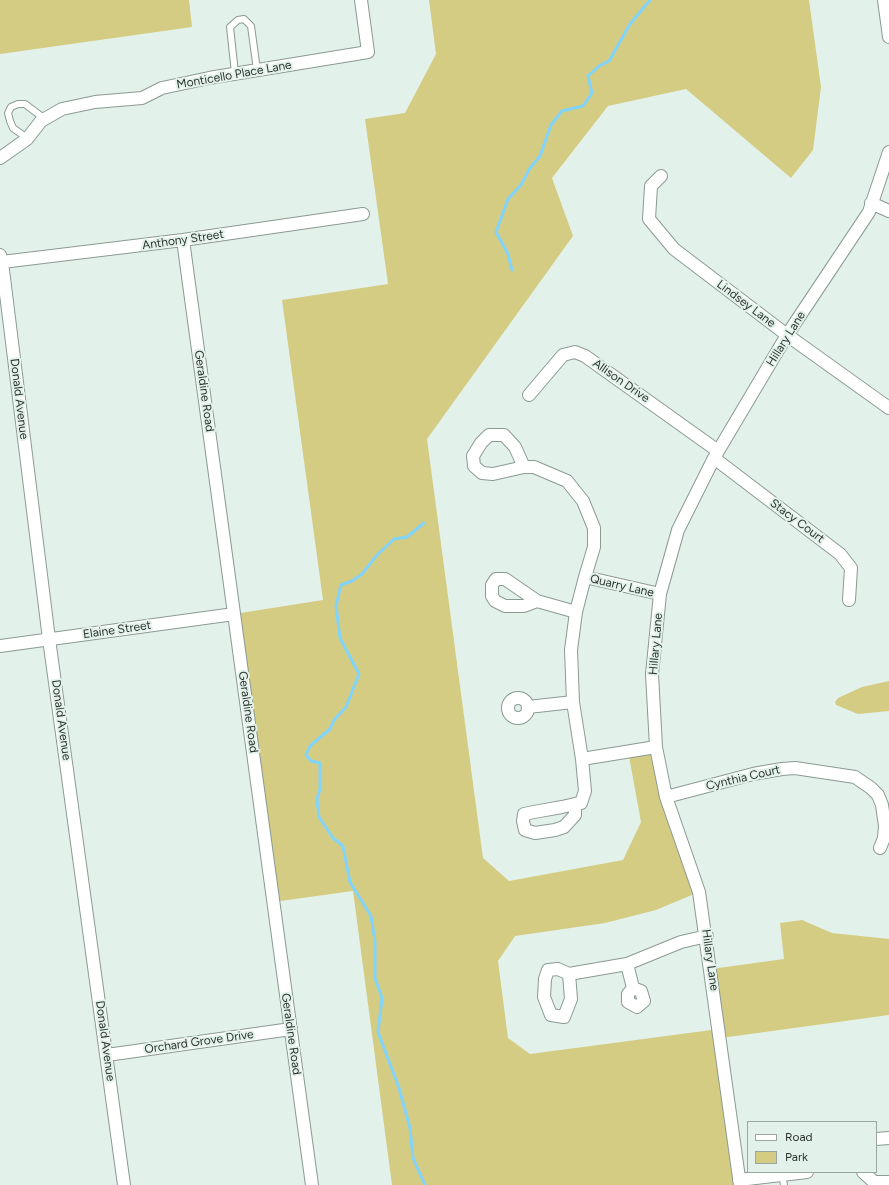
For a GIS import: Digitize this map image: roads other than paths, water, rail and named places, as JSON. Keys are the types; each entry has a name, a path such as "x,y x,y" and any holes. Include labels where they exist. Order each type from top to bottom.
{"street":[{"name":"Monticello Place Lane","path":"0,158 27,138 41,121 62,109 95,102 142,98 162,88 235,73 368,52 361,0"},
{"path":"884,0 889,37"},
{"name":"Hillary Lane","path":"740,1182 707,936 699,892 666,797 656,747 652,674 660,594 678,530 716,454 787,335 869,212 889,152"},
{"name":"Lindsey Lane","path":"661,176 651,186 649,219 674,248 787,335 889,408"},
{"path":"871,203 889,211"},
{"name":"Anthony Street","path":"1,259 183,240 363,214"},
{"name":"Geraldine Road","path":"183,240 312,1185"},
{"name":"Donald Avenue","path":"1,259 49,639 124,1185"},
{"name":"Allison Drive","path":"529,395 563,355 575,352 585,356 716,454"},
{"name":"Stacy Court","path":"716,454 840,554 850,568 849,600"},
{"name":"Quarry Lane","path":"524,467 534,467 567,481 583,501 594,528 594,547 576,612 571,650 573,702 582,759 585,791 581,803 575,804"},
{"name":"Quarry Lane","path":"585,577 660,594"},
{"path":"537,601 576,612"},
{"name":"Elaine Street","path":"0,646 234,614"},
{"path":"528,707 573,702"},
{"path":"582,759 656,747"},
{"name":"Cynthia Court","path":"666,797 777,769 795,768 855,777 871,788 878,796 882,805 885,826 884,838 880,848"},
{"path":"569,974 627,964 681,942 707,936"},
{"path":"627,964 633,988"},
{"name":"Orchard Grove Drive","path":"107,1055 291,1029"},
{"path":"877,1139 889,1138"},
{"path":"740,1182 783,1180 804,1173"},
{"path":"864,1173 874,1182 889,1182"}],"lane":[{"path":"235,73 230,26 238,20 244,19 251,26 257,70"},
{"path":"27,138 13,128 8,113 11,107 18,104 25,104 46,119"}],"waterway":[{"path":"512,270 508,254 496,232 508,199 521,185 530,168 540,156 551,125 562,111 583,106 592,93 588,76 599,66 609,61 630,24 650,0"},
{"path":"424,523 407,537 394,539 377,555 362,574 352,581 341,585 336,606 340,638 359,674 346,707 334,720 330,729 310,746 306,755 311,761 320,763 320,789 317,799 319,817 333,838 343,846 350,882 371,916 375,941 375,978 382,998 378,1032 399,1088 410,1128 413,1158 425,1185"}]}
